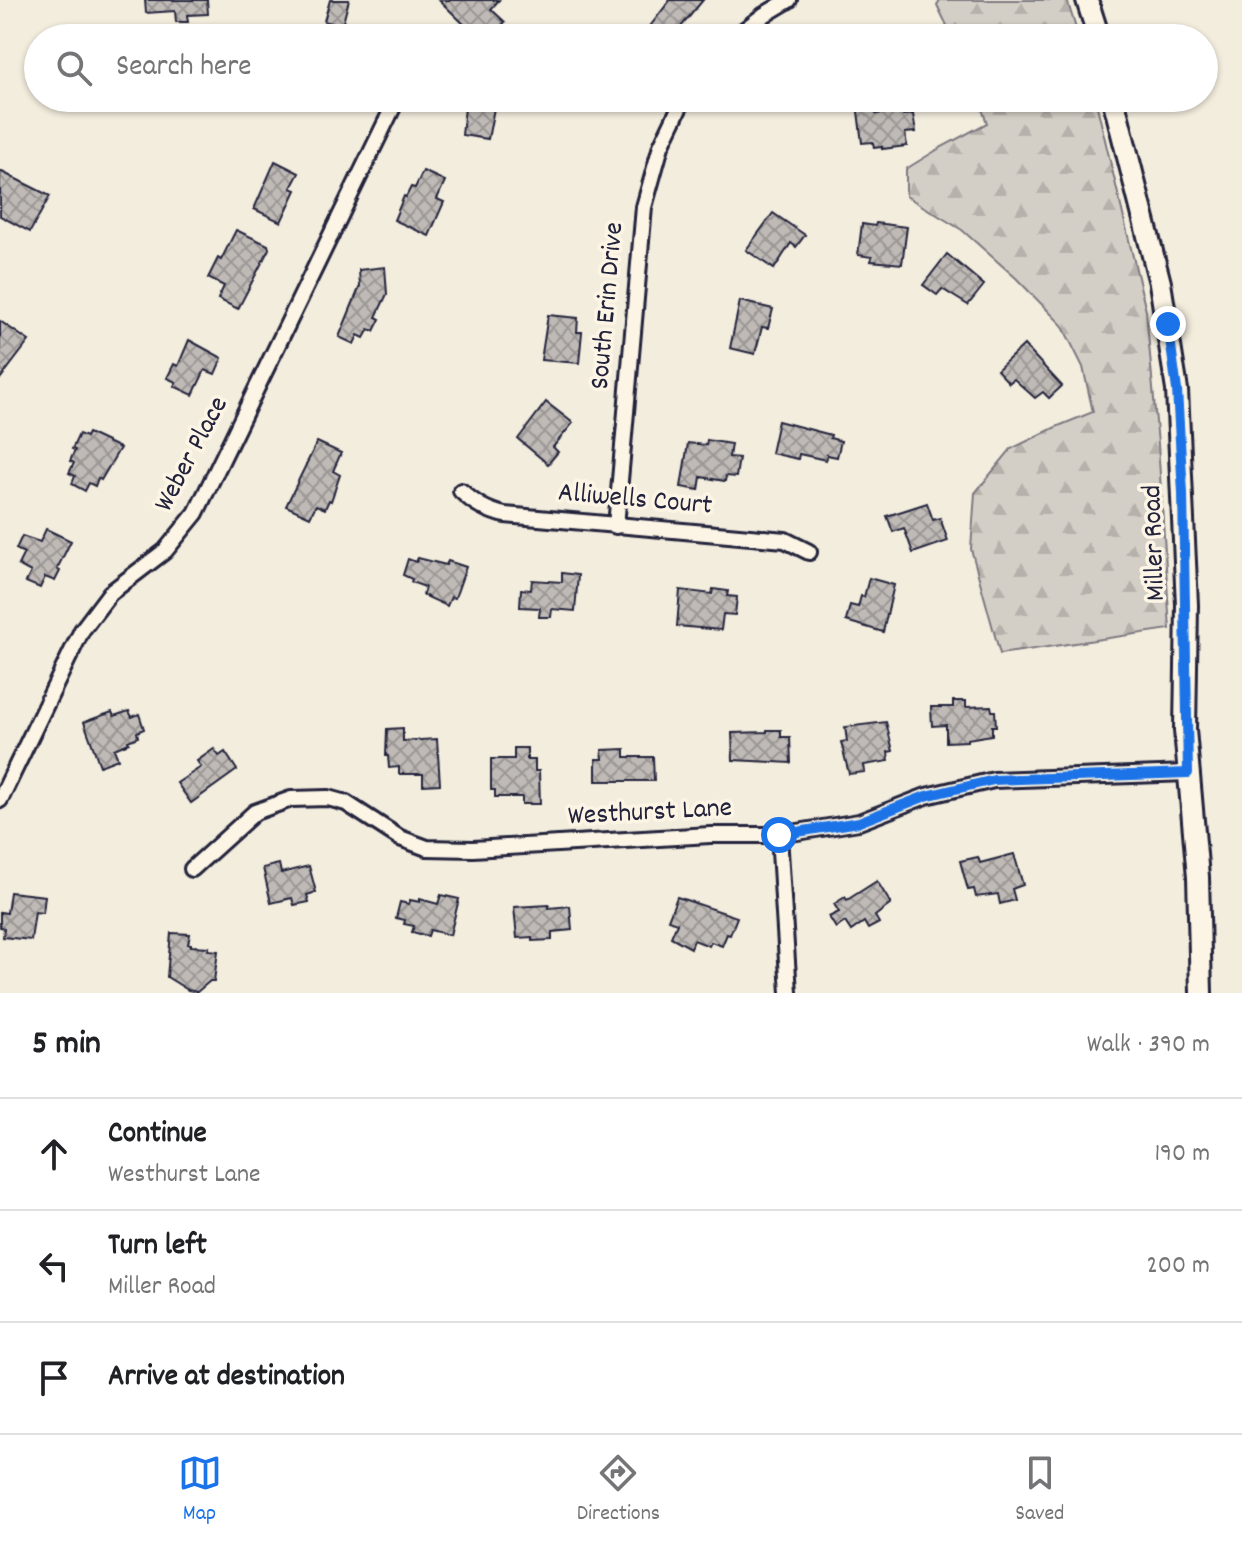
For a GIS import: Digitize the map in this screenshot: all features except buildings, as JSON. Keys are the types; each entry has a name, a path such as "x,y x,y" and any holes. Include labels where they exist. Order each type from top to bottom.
{"street":[{"path":"752,24 789,0"},
{"path":"1087,0 1095,24"},
{"name":"Weber Place","path":"0,800 82,630 95,611 126,579 165,551 196,513 391,112"},
{"name":"South Erin Drive","path":"616,526 644,207 661,146 677,112"},
{"name":"Miller Road","path":"1117,112 1160,283 1177,390 1187,605 1188,773 1196,850 1201,993"},
{"name":"Alliwells Court","path":"461,491 489,511 505,515 785,540 809,552"},
{"name":"Westhurst Lane","path":"192,869 255,812 291,799 309,797 346,803 400,838 437,849 710,835 779,835 859,822 926,796 994,780 1188,773"},
{"path":"779,835 789,993"}],"green space":[{"path":"940,0 1067,0 1075,24 946,24 937,5"},
{"path":"983,112 1098,112 1146,311 1170,629 1000,654 971,549 975,493 1011,449 1093,412 1083,367 1062,325 962,230 906,196 906,169 987,123"}],"route":[{"path":"779,835 859,822 926,796 994,780 1188,773 1183,493 1177,390 1168,324"}]}
